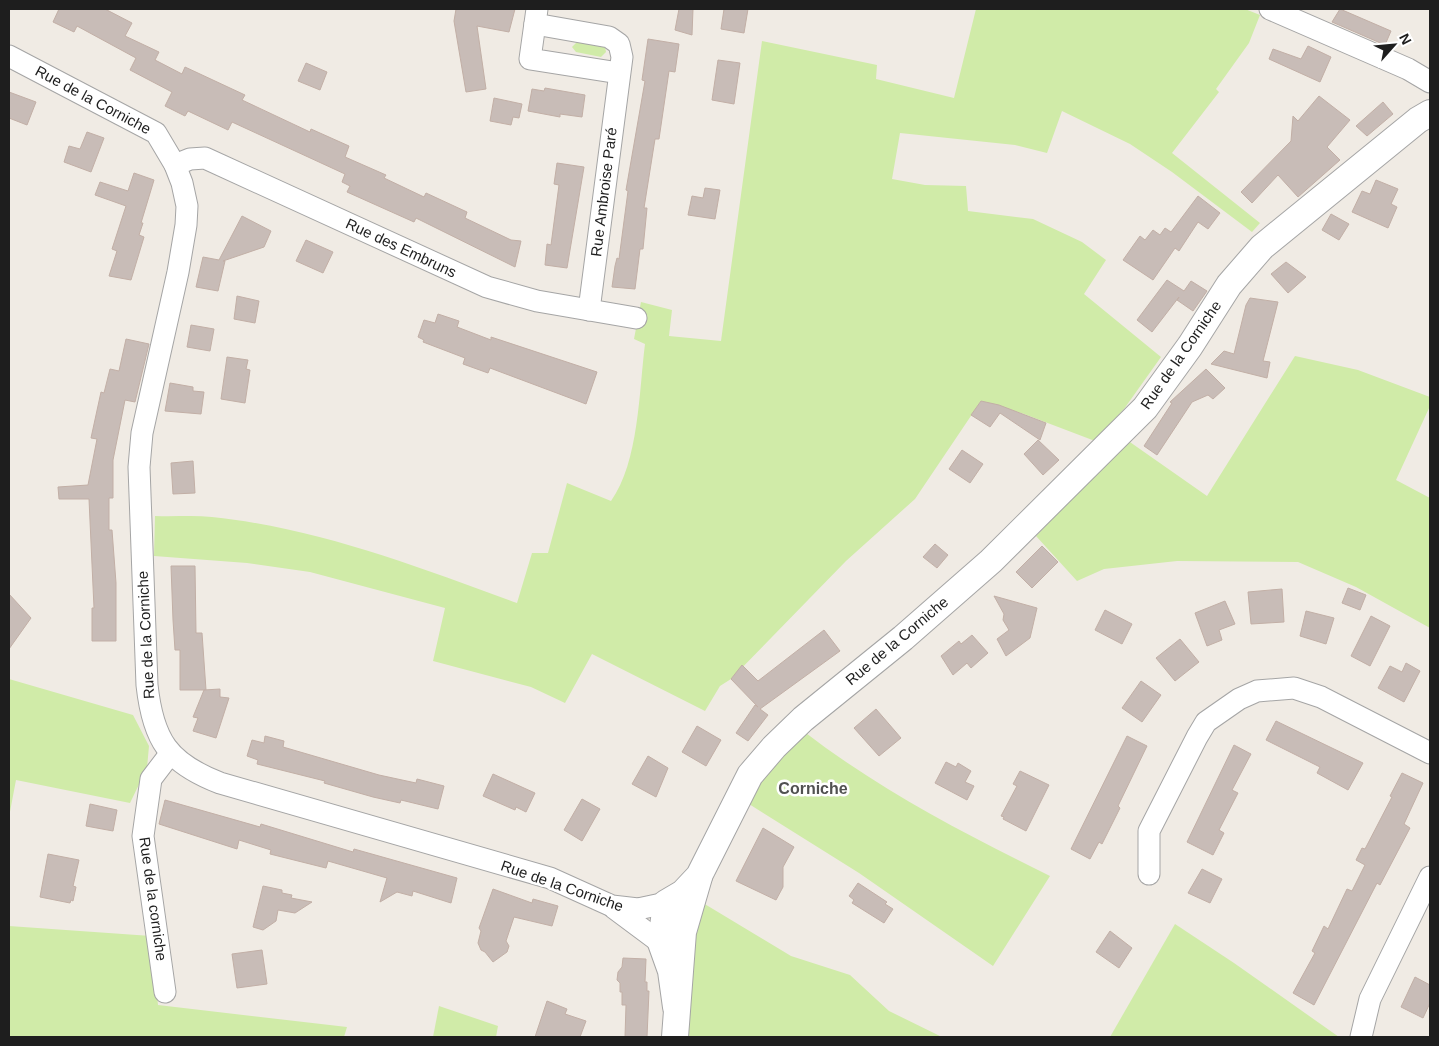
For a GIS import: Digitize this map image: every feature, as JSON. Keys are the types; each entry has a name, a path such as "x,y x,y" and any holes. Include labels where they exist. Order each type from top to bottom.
{"street":[{"path":"1270,9 1408,69 1430,82"},
{"name":"Rue Ambroise Paré","path":"589,310 622,57 619,44 609,38 536,16 530,59 619,73"},
{"name":"Rue de la Corniche","path":"9,56 156,133 175,165 187,206 186,225 178,272 142,433 139,467 147,685 150,710 157,733 170,754 195,773 220,783 550,878 612,906 638,909 666,903 684,892 699,876 750,775 774,747 803,718 903,638 991,561 1145,408 1190,346 1229,285 1262,247 1418,120 1430,113"},
{"name":"Rue des Embruns","path":"175,165 190,159 205,158 487,288 636,318"},
{"path":"1149,874 1149,831 1197,737 1206,722 1239,699 1257,691 1294,688 1321,697 1430,753"},
{"name":"Rue de la corniche","path":"165,992 143,836 151,779 170,754"},
{"path":"672,937 699,876"},
{"path":"1361,1037 1370,999 1430,877"},
{"path":"666,903 672,937 676,1007 675,1037"},
{"path":"612,906 672,937"}],"green space":[{"path":"976,9 1245,9 1260,15 1249,43 1216,89 1219,92 1172,153 1260,223 1252,232 1172,172 1130,144 1062,111 1047,153 1015,145 900,133 892,179 925,185 966,186 968,211 1033,219 1082,242 1106,260 1084,294 1161,357 1124,409 1095,441 1024,414 981,401 915,499 846,561 731,679 720,686 705,711 592,654 565,703 531,687 433,661 445,608 310,572 247,563 154,556 155,516 198,516 251,522 290,530 367,551 517,603 532,553 548,553 567,483 611,501 620,485 632,447 639,404 645,344 634,339 641,302 672,310 669,336 721,341 762,41 877,65 876,79 954,98"},
{"path":"578,41 605,47 606,52 601,57 576,52 572,47"},
{"path":"1295,356 1358,370 1430,397 1430,406 1396,480 1430,498 1430,628 1356,587 1298,562 1177,561 1104,569 1077,581 1036,536 1127,440 1207,496"},
{"path":"9,679 133,715 149,746 147,768 130,803 16,780 9,817"},
{"path":"802,730 891,791 953,826 1050,876 993,966 859,873 749,804 760,783"},
{"path":"703,903 791,956 850,975 889,1011 942,1037 686,1037 691,946"},
{"path":"1175,924 1234,963 1339,1037 1110,1037"},
{"path":"9,926 151,936 158,1005 347,1027 344,1037 9,1037"},
{"path":"439,1006 498,1026 496,1037 433,1037"}],"building":[{"path":"59,9 105,9 132,23 125,36 159,52 155,60 182,74 185,67 245,95 242,100 310,132 311,129 349,146 345,157 386,175 384,178 424,197 426,193 467,212 465,218 511,240 521,241 515,267 416,218 414,222 347,192 350,186 342,182 345,174 232,122 228,130 188,111 185,116 165,106 172,92 130,70 136,58 77,26 74,32 53,22"},
{"path":"456,9 515,9 509,32 477,26 486,89 466,92 454,21"},
{"path":"679,9 693,9 692,35 675,30"},
{"path":"724,9 748,9 744,33 721,29"},
{"path":"1340,9 1391,31 1385,45 1332,22"},
{"path":"648,39 679,44 675,72 669,71 659,139 655,139 644,208 647,208 643,249 640,249 635,289 612,287 617,258 619,259 628,191 626,190 645,81 642,80"},
{"path":"1308,46 1331,57 1320,82 1269,59 1273,49 1301,59"},
{"path":"718,60 740,63 734,104 712,100"},
{"path":"306,63 327,72 320,90 298,81"},
{"path":"545,88 585,95 582,117 560,114 560,117 528,111 532,89 544,91"},
{"path":"9,92 36,102 27,125 9,118"},
{"path":"1319,96 1350,120 1327,147 1340,160 1298,197 1278,175 1252,203 1241,192 1291,141 1293,116 1298,121"},
{"path":"494,98 522,104 519,118 513,117 511,125 490,121"},
{"path":"1383,102 1393,114 1367,136 1356,126"},
{"path":"87,132 104,138 91,172 64,162 69,146 80,149"},
{"path":"557,163 584,167 567,268 545,265 547,244 551,245 559,185 554,184"},
{"path":"134,173 154,180 141,223 143,223 139,235 144,237 131,280 109,276 117,251 112,249 126,206 95,195 100,182 128,191"},
{"path":"1376,180 1398,189 1391,204 1397,207 1388,228 1352,212 1362,191 1370,194"},
{"path":"705,188 720,190 715,219 688,215 692,196 703,198"},
{"path":"1198,196 1220,213 1208,229 1198,222 1179,251 1175,248 1153,280 1123,260 1140,236 1145,240 1153,230 1160,235 1165,228 1171,232"},
{"path":"1331,214 1349,224 1339,240 1322,230"},
{"path":"242,216 271,231 264,247 223,261 225,261 218,291 196,287 203,257 219,260"},
{"path":"306,240 333,252 323,273 296,261"},
{"path":"1286,262 1306,277 1288,293 1271,274"},
{"path":"1167,280 1184,291 1191,281 1207,291 1193,311 1177,300 1179,297 1152,332 1137,320"},
{"path":"237,296 259,301 255,323 234,319"},
{"path":"1250,298 1278,302 1263,361 1270,362 1267,378 1211,364 1224,351 1234,354 1246,305"},
{"path":"438,314 459,321 457,327 491,340 491,337 597,372 586,404 490,368 488,373 463,364 465,358 423,342 424,340 418,337 424,320 435,323"},
{"path":"191,325 214,329 210,351 187,347"},
{"path":"126,339 149,344 135,402 125,400 113,460 113,498 109,498 109,530 112,530 116,583 116,641 92,641 92,608 94,608 89,499 59,499 58,487 88,485 97,439 91,438 101,392 104,393 110,369 119,371"},
{"path":"227,357 248,360 246,369 250,370 245,403 221,399"},
{"path":"1206,369 1225,388 1213,399 1208,395 1192,402 1157,455 1144,446 1172,403 1170,402"},
{"path":"170,383 193,387 193,391 204,392 201,414 165,411"},
{"path":"981,401 999,405 1046,423 1040,440 1000,413 990,427 971,415"},
{"path":"1038,440 1059,460 1043,475 1024,454"},
{"path":"962,450 983,464 970,483 949,469"},
{"path":"193,461 195,493 173,494 171,463"},
{"path":"935,544 948,555 937,568 923,557"},
{"path":"1042,546 1058,562 1032,588 1016,572"},
{"path":"171,566 195,566 196,633 202,633 206,690 180,690 180,650 175,650"},
{"path":"1348,588 1366,595 1360,610 1342,603"},
{"path":"1282,589 1284,622 1251,624 1248,592"},
{"path":"9,594 31,618 9,649"},
{"path":"994,596 1037,608 1030,638 1006,656 997,639 1009,630 1003,620 1004,614"},
{"path":"1225,601 1235,624 1219,630 1222,640 1207,646 1195,613"},
{"path":"1105,610 1132,624 1122,644 1095,630"},
{"path":"1306,611 1334,618 1326,644 1300,636"},
{"path":"1371,616 1390,626 1370,666 1351,656"},
{"path":"824,630 840,651 760,709 768,715 748,741 736,733 755,705 758,707 731,679 742,665 758,681"},
{"path":"972,635 988,653 971,668 967,663 953,675 941,656 959,641 961,644"},
{"path":"1180,639 1199,662 1175,681 1156,658"},
{"path":"1406,663 1420,671 1404,702 1378,688 1390,666 1402,672"},
{"path":"1141,681 1161,695 1142,722 1122,708"},
{"path":"220,689 220,697 229,698 216,738 193,731 198,718 193,717 204,690"},
{"path":"876,709 901,738 879,756 854,728"},
{"path":"1276,721 1363,763 1348,790 1317,773 1320,767 1266,740"},
{"path":"697,726 721,740 706,766 682,752"},
{"path":"265,736 284,741 283,747 379,775 416,783 417,779 444,786 438,809 401,800 400,803 373,797 324,783 325,781 257,764 258,760 247,756 252,740 264,743"},
{"path":"1127,736 1147,746 1102,844 1099,842 1090,859 1071,849"},
{"path":"1234,745 1251,754 1232,790 1238,793 1219,830 1224,833 1213,855 1187,842"},
{"path":"648,756 668,768 656,797 632,784"},
{"path":"946,762 956,767 958,763 971,771 965,782 974,786 967,800 935,783"},
{"path":"1020,771 1049,785 1026,831 1003,819 1004,817 1001,816 1017,786 1013,784"},
{"path":"1402,773 1423,783 1404,824 1410,828 1380,885 1377,883 1314,1005 1293,993 1315,953 1312,951 1324,926 1328,929 1347,889 1352,891 1365,865 1356,860 1362,848 1365,849 1392,797 1390,796"},
{"path":"493,774 535,793 526,812 516,807 515,810 483,796"},
{"path":"582,799 600,809 582,841 564,830"},
{"path":"165,800 260,827 261,824 353,852 354,849 457,878 451,903 413,891 412,896 397,892 380,902 387,878 328,861 326,868 270,854 271,850 239,840 237,849 159,824"},
{"path":"90,804 117,810 113,831 86,826"},
{"path":"763,828 794,847 783,867 783,887 776,900 736,881"},
{"path":"48,854 79,860 73,886 76,887 73,901 71,900 70,903 40,897"},
{"path":"1202,869 1222,879 1210,903 1188,893"},
{"path":"858,883 887,902 885,904 893,909 884,923 852,903 854,900 849,896"},
{"path":"263,886 282,890 282,893 292,895 291,898 312,902 295,913 278,910 276,921 263,930 253,927"},
{"path":"493,889 532,903 533,899 558,906 552,926 514,917 506,941 509,946 507,952 493,962 481,950 478,943 481,931 479,928"},
{"path":"1110,931 1132,948 1119,968 1096,952"},
{"path":"262,950 267,984 237,988 232,954"},
{"path":"623,958 646,959 645,982 647,982 647,991 649,991 647,1037 625,1037 626,1005 622,1005 622,992 620,992 620,983 617,980"},
{"path":"1415,977 1430,985 1430,1003 1423,1018 1401,1007"},
{"path":"547,1001 567,1009 565,1014 586,1021 580,1037 535,1037"}],"district":[{"name":"Corniche","path":"813,788"}]}
